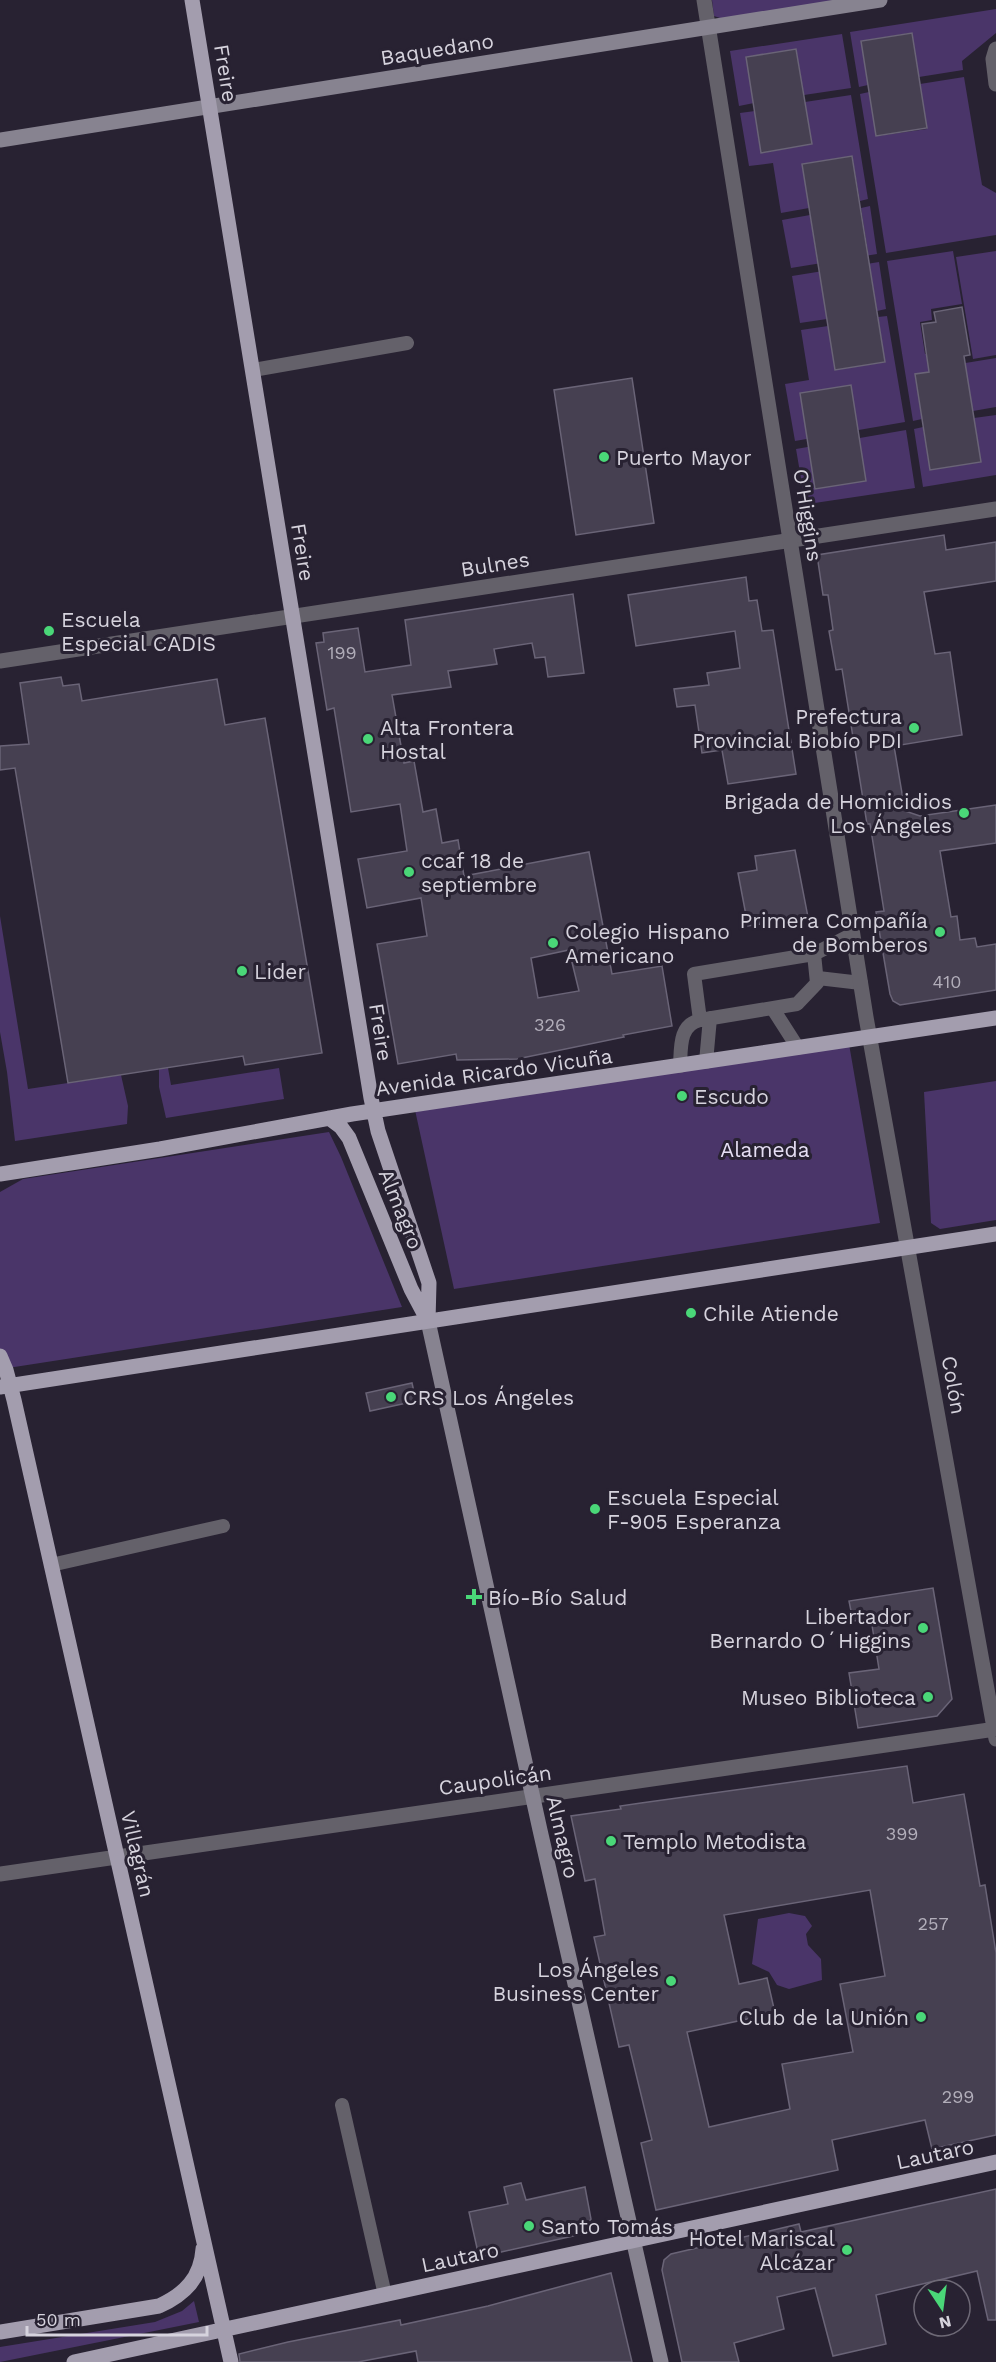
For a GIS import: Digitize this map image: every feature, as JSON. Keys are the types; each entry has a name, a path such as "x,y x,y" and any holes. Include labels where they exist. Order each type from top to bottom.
{"main road":[{"name":"Freire","path":"192,0 373,1112"},
{"name":"Baquedano","path":"0,140 880,0"},
{"name":"Avenida Ricardo Vicuña","path":"0,1174 160,1149 329,1118 996,1018"},
{"name":"Almagro","path":"373,1112 429,1283 428,1321 532,1796 661,2362"},
{"name":"Almagro","path":"329,1118 341,1127 349,1138 411,1289 428,1321"},
{"path":"5,1386 996,1234"},
{"name":"Villagrán","path":"0,1356 5,1386 51,1565 231,2362"},
{"name":"Lautaro","path":"74,2362 996,2162"},
{"path":"0,2332 151,2308 167,2302 184,2292 194,2280 202,2258 203,2237"}],"street":[{"name":"O'Higgins","path":"704,0 870,1037"},
{"path":"996,50 993,59 996,84"},
{"name":"Bulnes","path":"0,661 996,509"},
{"name":"Colón","path":"870,1037 995,1732"},
{"name":"Caupolicán","path":"0,1874 532,1796 995,1732"}],"lane":[{"path":"253,370 407,344"},
{"path":"706,1062 705,1019 694,975 814,954 853,934"},
{"path":"680,1066 681,1045 687,1026 691,1022 797,1004 817,983 814,954"},
{"path":"818,978 861,983"},
{"path":"773,1009 798,1048"},
{"path":"51,1565 223,1526"},
{"path":"342,2105 385,2295"}],"green space":[{"path":"712,0 849,0 726,20 714,16"},
{"path":"996,9 996,33 962,61 963,70 919,77 911,33 861,41 868,85 859,87 850,32"},
{"path":"842,34 851,88 804,95 796,49 746,57 754,103 739,106 730,51"},
{"path":"964,77 982,185 996,193 996,235 886,253 860,94 869,92 877,136 927,129 920,84"},
{"path":"851,95 868,199 860,201 852,156 802,164 809,208 781,213 773,163 749,166 740,113 755,111 762,153 811,144 805,102"},
{"path":"870,206 877,254 791,268 782,220 810,215 817,260 868,252 861,208"},
{"path":"953,251 962,304 931,309 932,320 920,322 925,354 938,352 941,367 996,358 996,407 973,411 915,374 922,419 913,421 887,261"},
{"path":"996,251 996,355 973,359 956,257"},
{"path":"879,262 886,309 877,311 870,267 820,275 827,319 800,323 792,276"},
{"path":"887,316 905,422 795,441 785,384 809,380 801,330 828,326 835,370 885,362 878,317"},
{"path":"996,415 996,475 923,487 914,429 923,427 930,470 980,462 974,418"},
{"path":"906,430 915,488 808,504 805,502 796,449"},
{"path":"0,916 28,1089 121,1075 128,1106 127,1124 15,1141 0,1032"},
{"name":"Alameda","path":"849,1044 880,1223 454,1289 415,1110"},
{"path":"168,1068 171,1085 279,1068 284,1099 166,1118 159,1087 159,1069"},
{"path":"996,1081 996,1220 940,1229 931,1223 924,1092"},
{"path":"329,1132 402,1307 8,1368 0,1351 0,1192 23,1179"},
{"path":"789,1913 805,1916 812,1926 806,1934 808,1945 821,1959 822,1980 789,1989 777,1985 769,1972 752,1964 758,1919"},
{"path":"194,2301 199,2322 0,2362 0,2347 155,2322 182,2311"}],"building":[{"path":"912,33 927,128 876,136 861,41"},
{"path":"796,49 812,144 761,153 746,57"},
{"path":"852,156 885,362 835,370 802,164"},
{"path":"962,307 970,355 964,356 981,462 930,470 915,374 929,372 922,324 936,322 934,312"},
{"name":"Puerto Mayor","path":"632,378 654,523 576,535 554,390"},
{"path":"851,385 866,481 815,489 800,393"},
{"path":"944,535 946,550 996,542 996,581 924,592 935,654 950,652 962,735 894,746 905,811 920,816 996,805 996,843 940,851 951,917 957,916 960,940 975,938 977,947 996,944 996,990 900,1005 893,1001 890,994 876,912 884,911 870,824 867,824 842,669 836,670 829,631 833,630 828,595 823,595 817,555"},
{"path":"746,577 749,601 757,600 762,631 773,630 796,774 728,784 722,750 702,753 695,705 677,707 674,689 709,685 707,673 740,668 735,631 636,646 628,595"},
{"path":"573,594 584,673 548,677 545,657 535,658 532,643 494,649 497,664 448,671 451,687 392,695 404,763 414,761 423,812 436,809 442,843 458,840 464,876 589,852 612,974 662,966 672,1026 517,1059 457,1060 456,1054 398,1064 377,944 427,936 421,898 367,908 358,859 407,851 400,804 351,812 334,708 327,710 316,643 324,642 323,633 358,628 365,672 411,665 405,620","holes":["569,950 579,991 538,998 531,958"]},
{"path":"61,677 63,686 79,684 82,701 217,679 225,725 265,718 322,1053 245,1065 243,1056 68,1083 15,768 0,770 0,746 29,744 20,683"},
{"path":"795,850 808,917 748,926 738,873 757,870 755,856"},
{"name":"CRS Los Ángeles","path":"412,1383 416,1401 370,1411 366,1393"},
{"name":"Libertador Bernardo O´Higgins","path":"933,1588 952,1699 937,1716 858,1728 849,1673 879,1669 871,1619 853,1621 849,1601"},
{"path":"907,1766 913,1803 964,1794 980,1886 985,1885 996,1953 996,2135 932,2149 925,2120 832,2140 838,2170 656,2210 641,2143 652,2140 629,2045 619,2047 594,1937 605,1935 595,1879 585,1881 571,1816 621,1809 620,1806","holes":["870,1890 885,1976 840,1984 853,2052 782,2064 790,2109 709,2127 687,2032 775,2013 767,1978 739,1984 724,1915"]},
{"name":"Santo Tomás","path":"521,2183 526,2200 585,2187 591,2219 582,2234 479,2257 469,2212 508,2204 504,2187"},
{"path":"996,2189 996,2320 988,2320 977,2271 948,2278 912,2278 912,2286 876,2295 886,2344 833,2356 815,2288 777,2297 784,2329 734,2343 739,2362 682,2362 662,2270 664,2260 671,2254 799,2224 801,2232"},
{"path":"611,2273 632,2362 418,2362 416,2351 358,2362 240,2362 239,2354 288,2342 400,2320 401,2325 488,2306"}],"place":[{"name":"Puerto Mayor","path":"604,457"},
{"name":"Escuela Especial CADIS","path":"49,631"},
{"name":"Prefectura Provincial Biobío PDI","path":"914,728"},
{"name":"Alta Frontera Hostal","path":"368,739"},
{"name":"Brigada de Homicidios Los Ángeles","path":"964,813"},
{"name":"ccaf 18 de septiembre","path":"409,872"},
{"name":"Primera Compañía de Bomberos","path":"940,932"},
{"name":"Colegio Hispano Americano","path":"553,943"},
{"name":"Lider","path":"242,971"},
{"name":"Escudo","path":"682,1096"},
{"name":"Chile Atiende","path":"691,1313"},
{"name":"CRS Los Ángeles","path":"391,1397"},
{"name":"Escuela Especial F-905 Esperanza","path":"595,1509"},
{"name":"Bío-Bío Salud","path":"474,1597"},
{"name":"Libertador Bernardo O´Higgins","path":"923,1628"},
{"name":"Museo Biblioteca","path":"928,1697"},
{"name":"Templo Metodista","path":"611,1841"},
{"name":"Los Ángeles Business Center","path":"671,1981"},
{"name":"Club de la Unión","path":"921,2017"},
{"name":"Santo Tomás","path":"529,2226"},
{"name":"Hotel Mariscal Alcázar","path":"847,2250"}]}
